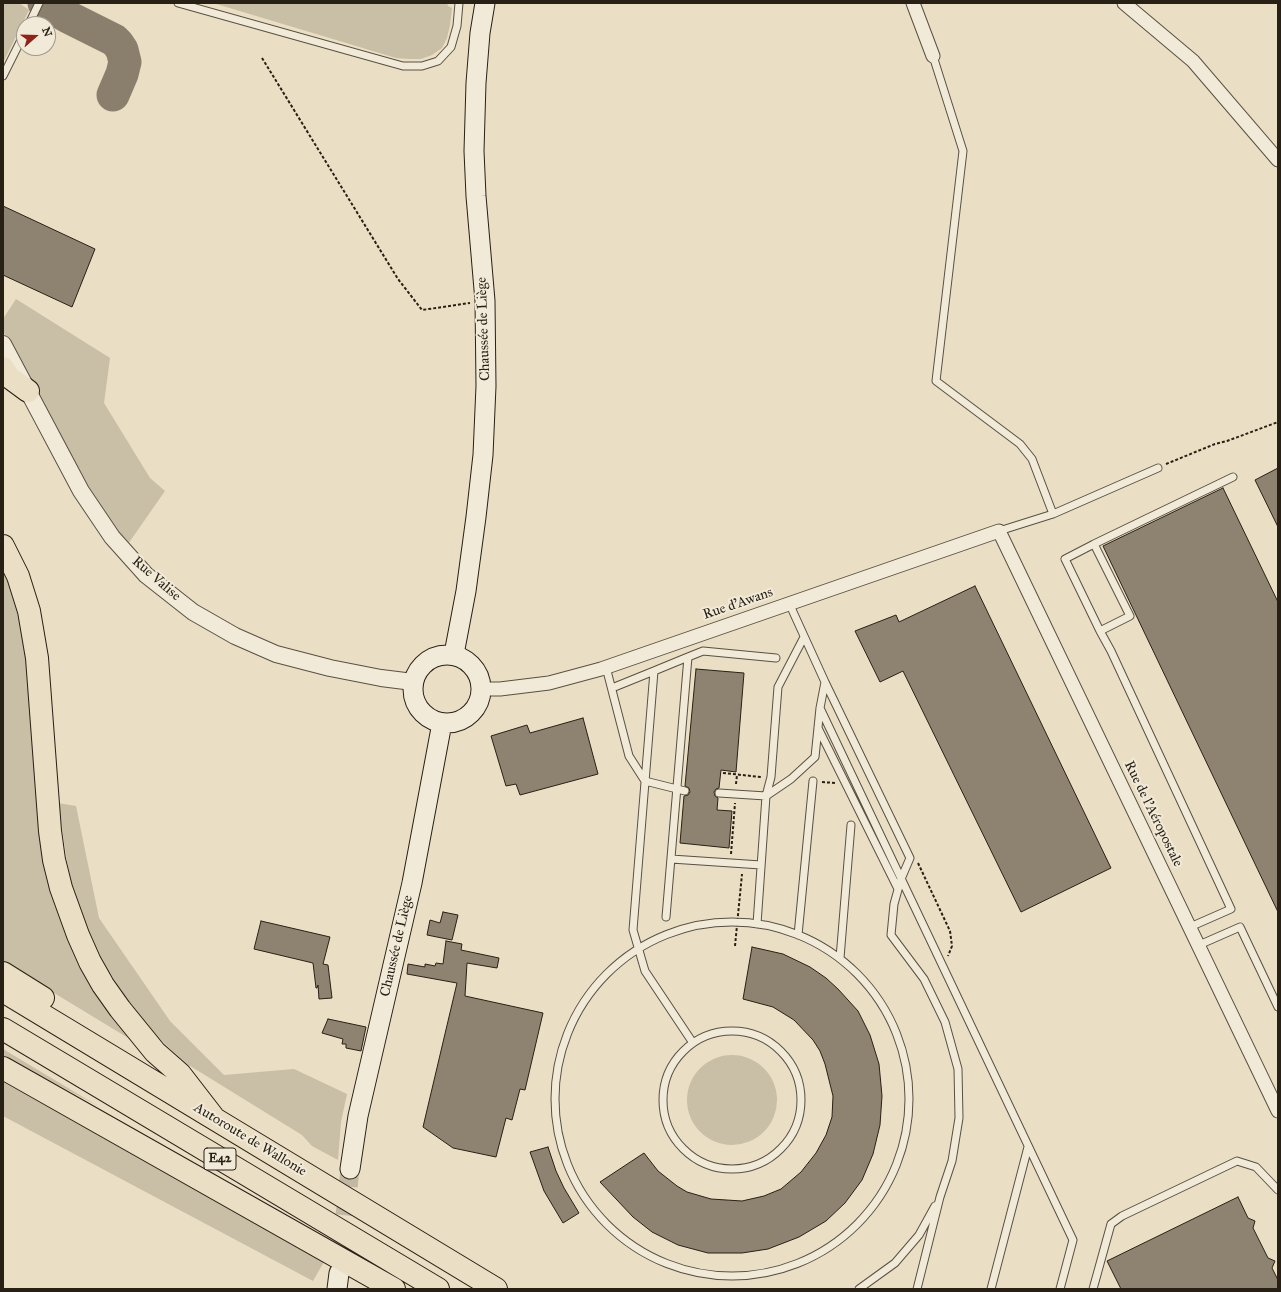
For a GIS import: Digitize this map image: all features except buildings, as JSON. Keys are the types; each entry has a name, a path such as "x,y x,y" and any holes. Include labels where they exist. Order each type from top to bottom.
{"highway":[{"path":"3,368 9,377 28,391"},
{"path":"3,546 18,576 29,611 37,658 50,831 54,860 61,888 78,935 103,985 120,1009 155,1052 180,1074 214,1118"},
{"path":"3,973 122,1048 136,1071"},
{"name":"Autoroute de Wallonie","path":"3,991 496,1289"},
{"name":"E42","path":"3,1029 438,1289"},
{"path":"3,1068 394,1289"}],"main road":[{"name":"Chaussée de Liège","path":"454,654 467,584 483,456 486,386 485,301 476,196 474,151 476,76 485,3"},
{"path":"454,654 465,659 474,666 480,677 482,689 480,701 474,711 465,719 454,723 442,723 431,720 422,713 416,704 413,693 413,682 418,670 428,660 440,655 454,654"},
{"name":"Chaussée de Liège","path":"350,1169 358,1116 412,883 442,723"}],"street":[{"path":"913,3 933,56"},
{"path":"1124,3 1193,61 1278,160"},
{"name":"Rue Valise","path":"3,344 81,491 112,537 146,575 193,612 235,636 276,654 330,668 381,678 413,682"},
{"name":"Rue d'Awans","path":"482,689 500,689 549,683 606,667 1000,531"},
{"name":"Rue de l'Aéropostale","path":"1000,531 1278,1111"}],"lane":[{"path":"33,16 39,3"},
{"path":"178,3 403,66 422,66 438,61 451,47 457,26 458,3"},
{"path":"3,76 16,50"},
{"path":"933,56 963,151 936,381 1020,444 1032,459 1052,514"},
{"path":"1000,531 1052,514 1158,468"},
{"path":"1190,927 1231,909 1111,651 1100,632 1065,559 1233,477"},
{"path":"1094,544 1130,616 1100,632"},
{"path":"789,603 825,682 910,858 901,878 894,904 891,935 924,979 945,1022 958,1069 959,1118 952,1161 940,1197 917,1289"},
{"path":"757,924 766,796 771,777 778,687 804,637"},
{"path":"612,688 703,651 776,658"},
{"path":"666,917 688,657"},
{"path":"606,667 629,756 645,781 685,791"},
{"path":"654,671 633,930 645,971 693,1043"},
{"path":"719,793 766,796 792,779 815,757 820,708 825,682"},
{"path":"820,708 1073,1240 1060,1289"},
{"path":"818,728 898,889"},
{"path":"798,935 813,781"},
{"path":"840,958 851,825"},
{"path":"671,859 761,865"},
{"path":"738,921 757,924 798,935 822,946 840,958 867,986 884,1009 906,1064 908,1094 907,1123 901,1152 890,1180 874,1204 855,1227 832,1246 806,1260 779,1270 749,1275 719,1276 690,1271 662,1262 636,1248 613,1230 592,1208 577,1184 564,1155 557,1127 555,1097 558,1067 565,1039 579,1011 594,987 638,948 686,927 738,921"},
{"path":"1199,945 1240,927 1278,1007"},
{"path":"722,1031 746,1032 768,1040 786,1056 798,1077 802,1098 798,1120 789,1140 774,1156 754,1166 732,1169 711,1166 691,1156 676,1140 666,1120 663,1097 668,1074 681,1053 693,1043 722,1031"},
{"path":"991,1289 1028,1147"},
{"path":"1094,1289 1111,1224 1122,1216 1237,1161 1256,1167 1278,1190"},
{"path":"859,1289 895,1263 919,1235 940,1197"}],"path":[{"path":"262,58 398,278 422,310 485,301"},
{"path":"1158,468 1215,444 1278,422"},
{"path":"917,861 950,930 952,946 948,957"}],"shaded area":[{"path":"3,3 19,3 29,10 26,16 16,16 16,36 3,63"},
{"path":"213,3 447,3 448,6 452,8 447,38 442,48 432,55 421,59 409,59 396,58"},
{"path":"16,299 110,358 104,403 150,478 165,491 128,544 98,503 3,331 3,319"},
{"path":"3,553 22,598 51,864 148,1050 3,962"},
{"path":"58,803 76,806 99,918 170,1021 224,1075 294,1069 347,1094 341,1122 338,1160 312,1146 302,1135 187,1064 154,1034 131,1006 108,970 91,939 74,896"},
{"path":"3,1049 98,1106 3,1056"},
{"path":"732,1055 749,1058 764,1068 774,1083 777,1100 774,1117 764,1132 749,1142 732,1145 715,1142 700,1132 690,1117 687,1100 690,1083 700,1068 715,1058"},
{"path":"3,1082 325,1260 313,1281 3,1116"}],"taxiway":[{"path":"44,3 114,40 118,44 122,50 125,62 122,74 113,95"}],"tunnel":[{"path":"339,1273 350,1169"}]}
